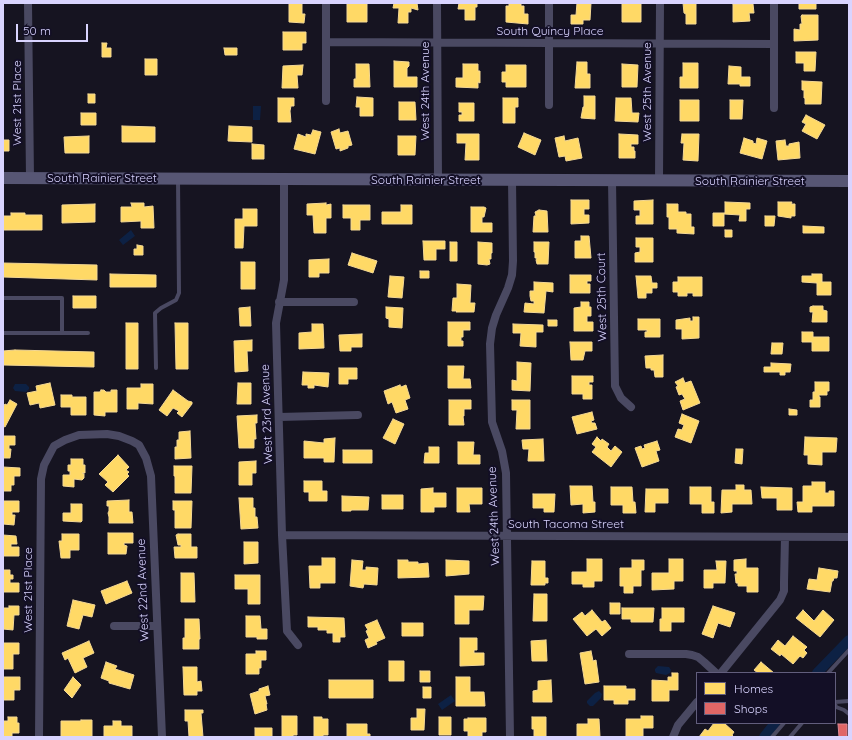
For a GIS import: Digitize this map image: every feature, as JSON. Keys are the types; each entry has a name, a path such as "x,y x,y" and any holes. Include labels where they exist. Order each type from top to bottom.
{"street":[{"name":"West 21st Place","path":"28,3 30,178"},
{"path":"326,3 326,101"},
{"name":"West 24th Avenue","path":"437,3 438,180"},
{"path":"548,105 549,3"},
{"name":"West 25th Avenue","path":"659,180 660,3"},
{"path":"774,3 774,108"},
{"name":"South Quincy Place","path":"326,42 774,44"},
{"name":"South Rainier Street","path":"3,178 849,181"},
{"name":"West 23rd Avenue","path":"284,179 284,280 276,323 282,535 287,631 298,645"},
{"name":"West 24th Avenue","path":"510,737 506,473 502,451 492,422 490,344 492,328 496,315 512,275 512,180"},
{"name":"West 25th Court","path":"612,180 615,386 621,398 631,407"},
{"path":"279,302 354,302"},
{"path":"279,417 358,415"},
{"name":"West 22nd Avenue","path":"54,446 79,435 107,434 119,436 139,445 146,458 151,476 162,737"},
{"name":"West 21st Place","path":"39,737 41,479 44,465 54,446"},
{"name":"South Tacoma Street","path":"282,535 849,537"},
{"path":"722,672 780,600 784,591 784,537"},
{"path":"114,626 157,626"},
{"path":"629,654 692,655 698,657 715,672"},
{"path":"673,737 678,725 696,703"}],"lane":[{"path":"156,368 155,313 160,308 176,300 179,293 178,179"},
{"path":"3,298 62,298 62,333"},
{"path":"3,333 88,333"},
{"path":"829,672 849,650"},
{"path":"836,703 849,701"},
{"path":"836,706 849,714"},
{"path":"772,737 783,724"},
{"path":"790,737 801,724"}],"water":[{"path":"253,106 261,106 260,120 253,120"},
{"path":"131,230 135,236 123,245 119,240"},
{"path":"15,384 26,384 29,389 26,392 15,391 13,388"},
{"path":"658,666 669,667 671,670 670,673 666,675 656,673 655,669"},
{"path":"599,691 602,694 601,698 593,706 590,706 587,701"},
{"path":"451,695 455,701 442,710 438,704"}],"building: Homes":[{"path":"289,3 302,3 302,14 305,14 304,23 289,22"},
{"path":"347,3 367,3 367,22 347,22"},
{"path":"394,3 417,3 418,10 411,8 411,12 408,12 408,23 398,23 399,8 393,8"},
{"path":"459,3 477,3 477,7 475,7 475,20 465,20 465,9 458,9"},
{"path":"509,3 521,3 521,6 524,6 524,14 528,14 528,24 506,22 506,6 509,6"},
{"path":"577,3 591,3 590,20 583,20 583,24 571,24 571,15 576,15"},
{"path":"622,3 641,3 641,22 622,22"},
{"path":"683,3 696,3 696,24 686,24 686,14 684,13"},
{"path":"799,3 816,3 816,9 799,9"},
{"path":"733,4 753,4 754,13 749,13 750,21 733,22"},
{"path":"802,15 818,15 818,40 794,41 794,29 800,30"},
{"path":"283,32 306,32 306,43 302,43 302,50 283,50"},
{"path":"102,43 107,43 106,48 111,48 111,57 102,57"},
{"path":"224,48 237,48 237,55 225,55"},
{"path":"796,52 816,52 815,71 804,71 804,63 796,63"},
{"path":"145,59 157,59 157,75 145,75"},
{"path":"394,61 409,62 407,77 417,77 417,87 394,87"},
{"path":"577,62 587,62 587,74 590,74 590,88 575,88"},
{"path":"683,63 698,63 698,88 680,88 680,77 683,77"},
{"path":"356,64 369,64 370,87 354,87 354,79 356,79"},
{"path":"463,64 478,64 478,71 480,71 480,83 478,82 478,88 456,87 456,78 463,78"},
{"path":"622,64 638,65 637,87 622,87"},
{"path":"303,65 302,75 297,75 298,88 282,88 283,66"},
{"path":"506,65 526,65 526,87 506,87 506,82 502,82 502,72 506,72"},
{"path":"729,66 741,67 741,77 750,77 750,86 728,84"},
{"path":"802,81 822,82 821,104 805,104"},
{"path":"88,94 95,94 95,103 88,103"},
{"path":"584,96 595,96 595,119 581,118 584,107"},
{"path":"357,97 373,98 373,116 360,116 360,107 356,107"},
{"path":"278,98 294,98 294,106 291,106 290,111 291,122 278,122"},
{"path":"503,98 518,98 518,107 515,107 515,123 503,123"},
{"path":"616,98 631,98 632,113 639,113 638,122 615,121"},
{"path":"680,100 699,100 699,121 680,121"},
{"path":"730,100 743,100 742,119 730,119"},
{"path":"399,102 415,102 416,120 399,120"},
{"path":"459,103 474,103 474,121 459,121 459,115 462,115 462,112 459,112"},
{"path":"81,113 96,113 96,125 81,125"},
{"path":"806,115 825,125 817,139 802,131 806,124 802,122"},
{"path":"122,126 155,127 155,142 122,142"},
{"path":"229,126 252,127 252,142 228,141"},
{"path":"339,129 340,133 348,131 352,145 340,151 340,148 336,149 331,132"},
{"path":"313,130 321,132 315,154 294,149 298,134 306,137 306,134 311,135"},
{"path":"524,133 541,140 535,155 518,147"},
{"path":"457,134 479,134 479,160 465,160 466,143 457,143"},
{"path":"619,134 638,135 638,144 631,144 631,147 634,147 635,158 619,158"},
{"path":"682,134 699,134 698,161 683,160 684,143 681,143"},
{"path":"89,136 89,153 65,153 64,137"},
{"path":"398,136 416,136 415,155 398,155"},
{"path":"564,136 565,141 578,138 582,158 566,161 565,156 559,157 555,138"},
{"path":"744,138 753,141 753,143 756,144 757,138 767,141 762,159 740,153"},
{"path":"3,140 9,140 9,151 3,151"},
{"path":"785,140 786,146 799,142 800,158 778,160 776,141"},
{"path":"252,144 264,145 264,159 252,159"},
{"path":"571,200 589,200 589,209 584,209 584,215 589,215 589,223 571,224"},
{"path":"653,200 653,224 636,224 636,216 640,216 640,210 634,210 634,201"},
{"path":"725,202 750,203 750,209 746,209 746,221 739,221 740,215 724,214 724,226 713,226 713,213 725,213"},
{"path":"778,202 792,202 791,204 795,204 795,216 791,216 791,218 778,216"},
{"path":"131,203 144,203 144,207 153,206 154,228 141,228 141,221 121,222 121,207 132,207"},
{"path":"326,203 326,205 331,204 331,218 326,218 326,233 314,233 313,215 307,215 307,204"},
{"path":"95,204 95,222 62,223 62,205"},
{"path":"667,204 678,204 678,212 686,212 686,214 691,214 691,227 694,227 694,234 677,233 677,229 669,229"},
{"path":"343,205 370,205 370,220 360,220 360,230 351,230 351,218 343,218"},
{"path":"401,205 412,205 412,224 382,224 382,212 401,212"},
{"path":"471,207 486,208 484,217 482,217 482,223 492,223 492,232 471,232"},
{"path":"243,209 257,209 257,226 244,226 243,248 235,248 235,219 243,219"},
{"path":"539,210 547,211 548,232 533,232 534,216 536,216 535,212"},
{"path":"11,213 42,215 42,230 3,230 3,216 11,216"},
{"path":"765,216 775,216 774,226 765,226"},
{"path":"803,226 824,227 824,233 803,233"},
{"path":"725,230 732,230 732,237 725,237"},
{"path":"581,236 589,236 591,258 575,258 575,241 581,241"},
{"path":"636,238 653,238 653,262 635,262 635,253 640,252 640,247 636,247"},
{"path":"423,241 445,241 445,249 436,249 436,260 424,260"},
{"path":"450,242 457,242 457,261 450,261"},
{"path":"478,242 492,243 491,259 489,259 490,264 478,264"},
{"path":"534,242 549,242 548,264 537,264 537,258 535,258 534,252"},
{"path":"137,245 143,246 143,255 134,255 134,249 137,249"},
{"path":"352,253 377,261 373,273 348,265"},
{"path":"329,259 329,273 319,273 319,277 309,277 309,260"},
{"path":"241,262 255,262 255,289 241,289"},
{"path":"3,263 97,265 97,280 3,277"},
{"path":"420,271 429,271 429,278 420,278"},
{"path":"110,274 156,275 156,287 110,287"},
{"path":"812,274 822,274 822,282 831,282 831,295 817,295 817,283 802,282 802,276 812,276"},
{"path":"570,275 591,275 591,281 587,281 587,284 590,284 590,293 570,293"},
{"path":"390,276 404,277 402,298 388,297"},
{"path":"636,276 651,276 652,283 657,283 657,288 652,288 652,293 646,293 646,298 638,298"},
{"path":"678,277 702,277 702,296 693,296 693,293 687,293 687,296 678,296 678,292 673,292 673,282 678,282"},
{"path":"534,282 553,283 553,292 546,291 544,313 524,312 525,303 534,304 534,301 531,301 530,291 534,291"},
{"path":"457,284 471,285 470,303 475,303 474,312 452,311 453,298 457,298"},
{"path":"73,296 96,296 96,308 73,308"},
{"path":"581,302 589,302 589,307 591,307 591,316 587,316 587,322 593,322 593,331 574,331 574,308 581,307"},
{"path":"823,306 823,310 827,311 827,322 812,322 813,312 810,312 810,307"},
{"path":"250,307 251,326 240,326 239,308"},
{"path":"386,307 403,308 402,328 389,327 389,319 386,318"},
{"path":"693,317 699,317 699,338 682,339 682,329 676,329 676,320 690,318 690,321 693,321"},
{"path":"638,319 660,319 660,337 645,337 645,332 647,332 647,330 638,330"},
{"path":"548,320 557,320 557,326 548,326"},
{"path":"448,322 470,322 470,330 463,330 463,337 461,337 461,341 463,341 463,346 448,346"},
{"path":"126,323 138,323 138,369 126,369"},
{"path":"175,323 188,323 188,369 176,369"},
{"path":"312,324 323,324 324,348 299,349 299,333 312,332"},
{"path":"513,324 543,325 543,332 536,332 536,347 520,346 521,333 513,333"},
{"path":"802,332 813,332 813,337 829,337 829,351 812,351 812,342 802,342"},
{"path":"362,334 362,347 351,347 351,351 340,351 339,335"},
{"path":"252,340 252,351 247,351 248,371 235,372 234,341"},
{"path":"570,342 592,342 592,351 585,351 583,360 571,360"},
{"path":"772,343 783,343 782,354 771,354"},
{"path":"3,351 94,352 94,367 3,365"},
{"path":"663,355 663,377 655,377 654,370 651,370 651,368 646,368 645,356"},
{"path":"517,362 531,363 530,391 512,390 512,380 517,381"},
{"path":"771,363 791,364 790,372 785,372 785,375 780,375 780,372 764,372 764,367 771,367"},
{"path":"448,366 464,366 463,379 470,379 471,388 448,388"},
{"path":"339,368 357,368 357,379 348,379 348,384 339,384"},
{"path":"303,372 329,373 328,387 314,385 314,388 308,388 308,385 302,385"},
{"path":"572,376 593,376 593,382 589,382 589,385 592,385 592,399 583,399 583,394 572,394"},
{"path":"683,378 685,383 691,381 700,403 683,410 680,401 685,399 682,394 679,395 676,387 678,386 675,382"},
{"path":"815,382 829,382 829,391 827,391 827,395 819,395 820,407 810,407 810,400 813,400 813,392 815,392"},
{"path":"50,383 55,405 40,408 39,403 30,405 27,393 37,391 36,386"},
{"path":"238,383 251,383 251,404 237,404"},
{"path":"141,384 153,384 153,404 138,403 138,409 127,409 127,388 141,388"},
{"path":"400,385 401,387 406,385 410,398 405,400 408,409 396,413 392,402 388,404 384,391"},
{"path":"101,390 111,392 111,390 117,390 117,412 105,412 105,416 94,415 94,392 100,392"},
{"path":"173,390 188,401 192,402 182,417 177,413 179,411 173,408 167,416 159,410"},
{"path":"61,395 86,397 86,415 71,415 71,407 61,407"},
{"path":"10,400 17,404 5,427 3,426 3,407 5,404 7,405"},
{"path":"449,400 471,400 471,409 464,409 464,425 449,425"},
{"path":"512,400 530,400 530,429 516,429 517,410 512,410"},
{"path":"789,409 797,410 797,415 789,415"},
{"path":"592,412 594,420 591,421 592,423 595,423 597,429 577,434 572,417"},
{"path":"682,414 699,421 691,443 675,437 678,429 682,430 684,425 679,423"},
{"path":"257,415 257,423 255,423 256,439 254,439 254,448 239,448 237,416"},
{"path":"393,419 404,424 395,444 383,438"},
{"path":"190,431 191,458 175,459 175,447 177,447 177,440 179,440 179,432"},
{"path":"3,436 15,436 15,445 9,445 9,449 11,449 10,458 3,458"},
{"path":"597,437 601,441 602,439 609,444 607,447 611,451 615,446 622,452 611,467 592,452 596,447 592,444"},
{"path":"805,437 837,438 836,452 822,452 822,465 808,464 808,455 804,455"},
{"path":"335,438 334,462 324,462 324,458 304,458 304,441 324,443 324,439"},
{"path":"543,439 544,461 528,461 529,449 523,449 522,440"},
{"path":"657,441 660,450 656,451 659,461 642,467 635,448 641,446 642,449 645,448 644,445"},
{"path":"458,442 474,442 473,455 480,455 480,464 458,464"},
{"path":"429,447 439,447 439,463 424,463 425,453 429,453"},
{"path":"736,449 743,449 742,464 735,463"},
{"path":"343,450 372,450 372,463 343,463"},
{"path":"118,455 129,467 126,470 129,472 127,474 129,476 113,492 105,485 108,482 99,474"},
{"path":"71,459 83,459 85,473 82,473 84,474 84,478 82,480 74,479 74,487 63,486 63,475 70,475 68,465 71,465"},
{"path":"256,461 256,473 252,473 252,485 239,485 239,462"},
{"path":"174,466 192,466 191,493 175,493"},
{"path":"3,467 20,468 20,476 14,476 14,485 11,485 11,491 3,491"},
{"path":"304,481 322,481 322,491 327,491 327,501 309,501 309,492 304,492"},
{"path":"812,482 825,482 825,493 834,491 834,506 812,506 812,512 798,512 797,502 803,502 803,486 812,486"},
{"path":"736,485 744,485 744,490 751,490 752,504 732,504 732,512 721,513 722,490 736,490"},
{"path":"570,486 592,486 595,512 583,513 583,504 571,505"},
{"path":"611,487 632,487 633,502 635,502 636,513 623,513 623,505 611,505"},
{"path":"690,487 711,487 711,502 714,502 714,513 702,513 702,504 690,504"},
{"path":"761,487 792,488 792,510 777,510 777,498 762,498"},
{"path":"433,488 433,493 446,493 446,507 434,507 434,512 421,512 421,489"},
{"path":"457,488 482,488 482,504 469,504 470,512 457,512"},
{"path":"646,489 668,489 668,503 655,503 655,512 645,512"},
{"path":"533,494 555,494 554,512 544,512 544,508 533,508"},
{"path":"382,495 403,495 403,509 382,509"},
{"path":"342,496 369,497 368,510 342,511"},
{"path":"239,498 253,498 253,508 255,508 255,517 257,517 258,528 241,529"},
{"path":"129,500 129,512 132,512 133,523 109,523 109,506 107,506 107,501"},
{"path":"3,501 19,501 19,512 12,512 12,515 15,515 14,525 3,524"},
{"path":"173,501 192,501 191,528 175,528 175,510 173,510"},
{"path":"71,504 82,504 81,522 63,521 63,513 71,513"},
{"path":"108,533 133,533 133,543 124,543 124,545 127,546 126,554 108,554"},
{"path":"62,534 79,534 79,550 70,550 70,558 61,558 59,541 62,541"},
{"path":"191,534 191,547 197,547 197,558 175,558 174,547 181,547 181,545 178,545 176,535"},
{"path":"3,535 16,536 17,544 11,544 11,547 19,547 19,556 3,556"},
{"path":"244,542 258,542 258,563 244,564"},
{"path":"322,558 335,558 335,583 320,583 320,588 310,588 309,566 322,566"},
{"path":"587,559 602,559 602,581 594,581 594,587 583,587 583,584 572,584 572,572 587,572"},
{"path":"669,559 683,559 683,581 674,581 674,589 652,590 652,573 669,573"},
{"path":"746,559 746,568 758,568 758,592 747,592 747,586 738,586 738,583 736,583 735,574 737,574 737,571 734,571 734,560"},
{"path":"352,560 363,561 362,570 366,570 366,567 378,568 377,585 364,584 363,588 350,586"},
{"path":"398,560 418,562 418,564 428,563 429,577 398,578"},
{"path":"446,560 469,561 469,574 446,576"},
{"path":"632,560 644,560 644,570 641,570 641,586 633,586 633,593 624,593 624,586 620,586 620,568 632,568"},
{"path":"532,561 545,561 545,578 548,578 548,583 545,583 545,585 531,585"},
{"path":"716,561 726,561 725,583 713,583 713,588 704,588 704,570 717,570"},
{"path":"819,568 838,571 837,578 834,578 832,581 830,592 807,589 809,579 817,580"},
{"path":"3,570 10,570 10,575 13,575 13,579 10,579 10,583 19,583 19,592 3,592"},
{"path":"181,573 194,573 195,602 181,602"},
{"path":"235,575 260,575 260,604 248,604 248,589 235,589"},
{"path":"127,581 132,593 106,604 101,591"},
{"path":"534,594 547,594 547,621 533,621"},
{"path":"455,596 484,596 483,610 469,610 469,624 455,624"},
{"path":"73,600 95,605 92,617 83,615 79,629 67,626"},
{"path":"610,603 620,603 620,614 610,614"},
{"path":"9,606 19,606 19,615 14,615 13,630 3,629 3,608 9,608"},
{"path":"713,606 735,613 730,627 718,623 713,638 702,634"},
{"path":"622,608 654,608 653,622 631,622 631,619 622,619"},
{"path":"662,608 684,608 684,622 671,622 671,631 660,631"},
{"path":"592,610 602,622 605,620 611,628 602,636 596,629 587,636 573,619 582,612 585,616"},
{"path":"803,610 814,621 823,610 834,620 820,637 796,618"},
{"path":"246,616 260,616 261,629 267,629 267,639 246,637"},
{"path":"308,617 344,618 345,637 340,637 340,642 333,642 333,633 327,633 327,630 318,630 318,627 308,627"},
{"path":"185,619 199,619 199,649 183,649 183,638 185,638"},
{"path":"377,620 385,638 368,648 365,640 369,638 366,631 368,630 365,625"},
{"path":"402,623 423,623 423,636 402,636"},
{"path":"793,636 807,647 804,650 807,653 803,658 800,656 793,664 781,654 780,656 771,649 778,640 785,646"},
{"path":"460,638 477,638 477,650 474,650 474,653 484,653 484,665 460,666"},
{"path":"546,640 547,661 532,661 531,641"},
{"path":"89,641 94,653 83,658 87,667 75,673 68,658 65,660 62,653"},
{"path":"3,643 19,643 19,654 13,654 13,669 3,669"},
{"path":"256,651 266,651 266,660 261,660 259,674 246,674 246,654 256,654"},
{"path":"591,651 593,661 596,660 599,682 585,684 580,653"},
{"path":"389,661 404,661 404,681 389,681"},
{"path":"106,662 117,666 115,669 134,675 130,689 109,683 109,681 101,678"},
{"path":"761,662 773,672 757,672 754,670"},
{"path":"183,667 197,667 197,682 201,681 202,691 197,691 197,695 184,695"},
{"path":"420,671 430,671 430,682 420,682"},
{"path":"672,673 678,673 678,690 669,690 669,701 652,701 652,680 668,681 668,677 672,677"},
{"path":"3,677 20,677 20,690 14,690 14,700 3,700"},
{"path":"73,677 81,685 72,698 64,690"},
{"path":"456,677 470,677 470,692 484,692 485,706 456,706"},
{"path":"329,680 373,680 373,698 329,698"},
{"path":"551,680 552,702 533,702 533,691 538,690 538,681"},
{"path":"268,686 270,695 265,696 267,710 255,714 250,694"},
{"path":"604,686 626,686 626,689 635,689 635,700 628,700 628,704 614,704 614,700 604,700"},
{"path":"423,687 431,687 431,698 423,698"},
{"path":"417,709 425,709 424,730 411,730 411,718 417,718"},
{"path":"185,710 203,710 203,713 201,713 203,737 189,737 188,721 185,721"},
{"path":"282,716 297,716 297,735 293,735 293,737 282,737"},
{"path":"641,716 653,716 653,728 643,728 643,737 626,737 626,719 641,719"},
{"path":"8,717 17,717 17,723 19,723 19,733 12,733 12,737 3,737 3,721 8,721"},
{"path":"314,717 328,719 328,735 323,735 323,737 314,737"},
{"path":"439,717 451,717 451,735 439,735"},
{"path":"532,717 546,717 546,737 534,737"},
{"path":"486,718 486,732 482,732 482,737 468,737 468,731 464,731 464,719"},
{"path":"588,719 599,719 600,737 577,737 577,724 588,724"},
{"path":"92,720 92,737 61,737 61,721"},
{"path":"113,721 121,721 121,726 132,726 132,737 104,737 104,726 113,726"},
{"path":"347,724 367,724 367,734 370,734 370,737 347,737"},
{"path":"713,724 725,724 734,732 732,735 734,737 699,737 705,729 708,731"},
{"path":"255,728 272,728 272,737 255,737"}],"building: Shops":[{"path":"838,724 847,724 847,737 839,737"}],"waterway":[{"path":"818,672 849,640"},
{"path":"764,737 774,724"}]}
